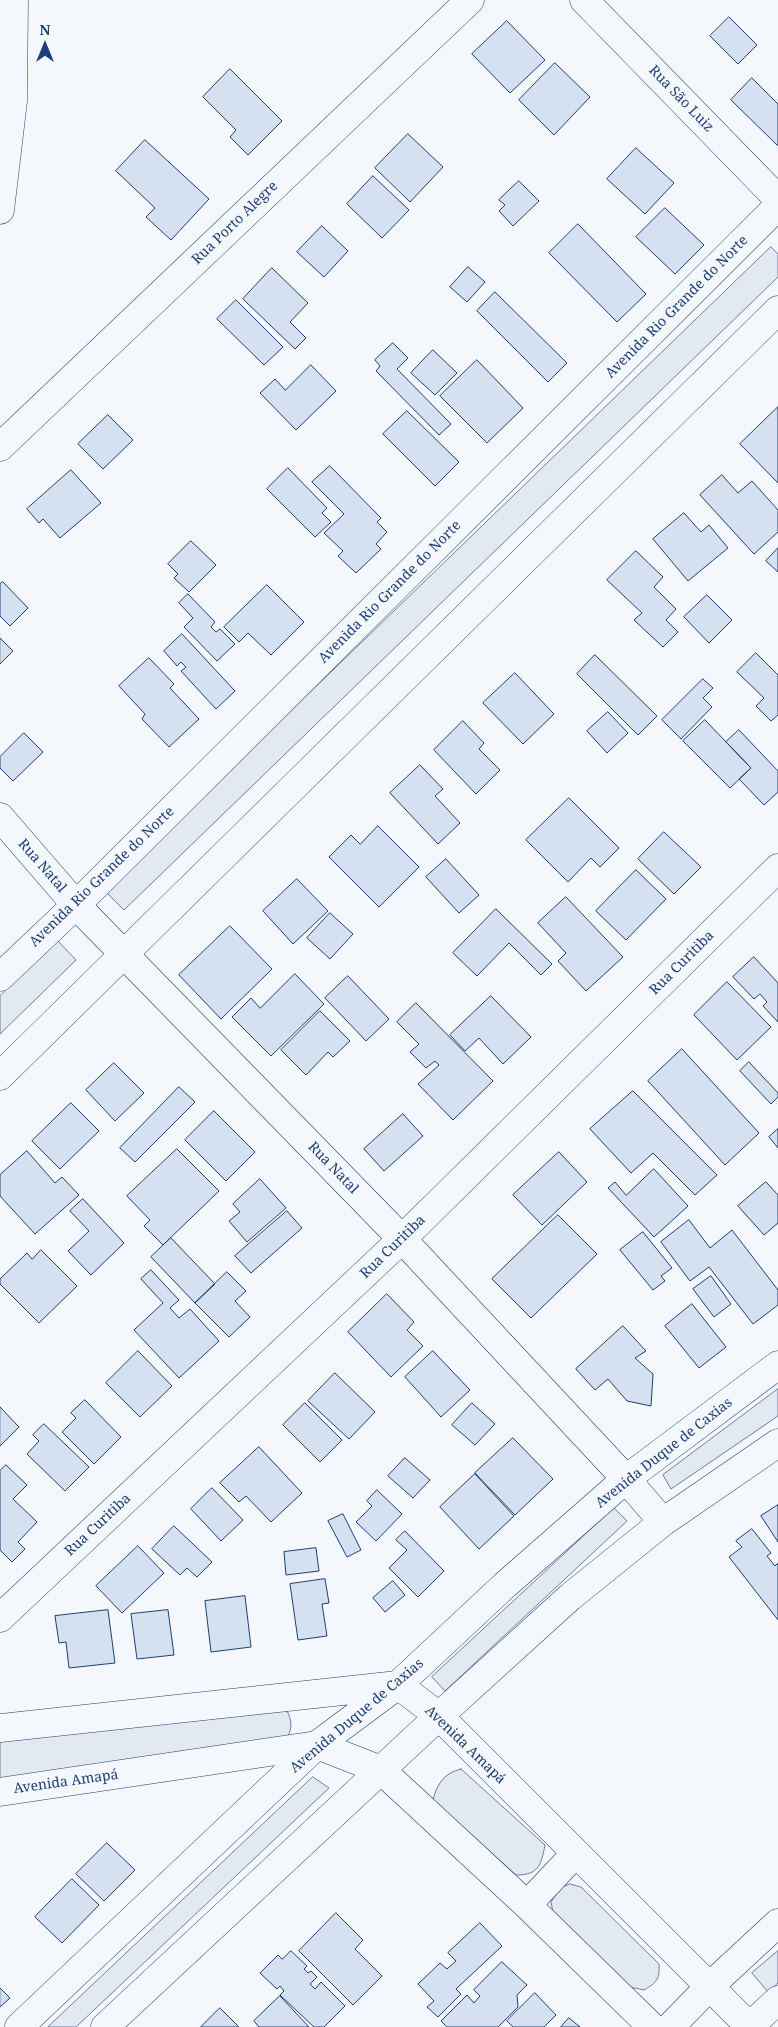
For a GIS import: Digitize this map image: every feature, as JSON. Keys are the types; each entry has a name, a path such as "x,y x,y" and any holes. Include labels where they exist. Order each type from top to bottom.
{"street":[{"path":"0,210 13,101 14,0"},
{"name":"Rua Porto Alegre","path":"0,447 470,0"},
{"name":"Rua São Luiz","path":"584,0 778,198"},
{"name":"Avenida Rio Grande do Norte","path":"0,977 76,905 778,206"},
{"path":"0,1076 778,310"},
{"name":"Rua Natal","path":"0,818 76,905 402,1239 626,1479 663,1522"},
{"name":"Rua Curitiba","path":"0,1618 402,1239 778,868"},
{"name":"Avenida Duque de Caxias","path":"19,2027 317,1745 398,1685 505,1586 626,1479 778,1364"},
{"path":"105,2027 438,1716 570,1597 663,1522 778,1443"},
{"path":"0,1728 398,1685"},
{"name":"Avenida Amapá","path":"398,1685 438,1716 750,2027"},
{"name":"Avenida Amapá","path":"0,1792 317,1745 381,1770 527,1905 652,2027"},
{"path":"527,1905 575,1854"},
{"path":"670,2027 710,1986 778,1923"},
{"path":"750,2027 778,2000"}],"shaded area":[{"path":"771,247 778,254 778,277 124,910 105,891"},
{"path":"57,940 76,960 0,1034 0,996"},
{"path":"778,1389 778,1416 671,1489 663,1475"},
{"path":"614,1508 627,1521 445,1691 432,1677"},
{"path":"286,1709 291,1726 289,1734 283,1742 0,1781 0,1738"},
{"path":"461,1769 545,1845 538,1868 534,1871 524,1875 516,1875 433,1800 442,1780 450,1773"},
{"path":"313,1777 329,1788 76,2027 48,2027"},
{"path":"570,1884 581,1887 659,1964 657,1980 652,1985 644,1990 630,1987 553,1912 551,1902 559,1889"},
{"path":"778,1951 778,1983 768,1992 752,1973"}],"building":[{"path":"729,17 757,45 738,64 710,36"},
{"path":"507,21 545,60 510,93 472,54"},
{"path":"555,63 590,97 554,135 519,100"},
{"path":"230,69 282,121 248,155 230,137 236,130 203,97"},
{"path":"752,78 778,104 778,146 731,100"},
{"path":"408,134 443,167 410,202 375,168"},
{"path":"145,140 209,199 171,240 146,217 155,208 116,171"},
{"path":"636,148 674,183 645,214 607,179"},
{"path":"373,176 409,210 382,238 347,204"},
{"path":"519,181 539,201 513,226 499,211 505,205 499,200"},
{"path":"665,208 704,245 675,274 636,237"},
{"path":"578,224 646,294 617,322 549,253"},
{"path":"322,226 348,251 324,277 297,252"},
{"path":"468,267 485,282 467,302 450,287"},
{"path":"272,268 308,303 290,322 306,338 295,349 243,299"},
{"path":"495,292 567,363 548,382 477,311"},
{"path":"236,300 283,347 264,365 217,319"},
{"path":"393,343 408,358 397,369 451,424 439,435 376,371 380,366 375,360"},
{"path":"433,350 457,373 435,395 411,373"},
{"path":"477,360 523,408 487,443 440,396"},
{"path":"311,365 336,391 296,430 260,393 275,379 285,390"},
{"path":"778,407 778,483 740,444"},
{"path":"407,411 459,462 435,486 383,434"},
{"path":"108,415 133,440 103,469 78,444"},
{"path":"330,466 381,518 377,522 387,532 376,544 381,549 356,573 338,556 343,551 324,533 344,514 312,482"},
{"path":"288,468 327,508 322,513 331,522 315,537 267,489"},
{"path":"71,470 101,503 60,538 43,519 39,523 27,509"},
{"path":"722,475 738,493 752,481 778,510 778,532 754,554 700,495"},
{"path":"684,513 701,532 709,525 728,548 688,581 653,539"},
{"path":"191,541 216,565 189,592 174,578 178,574 168,564"},
{"path":"778,548 778,572 766,561"},
{"path":"636,551 663,577 654,587 676,609 666,620 678,632 663,647 634,620 642,613 607,580"},
{"path":"3,582 28,608 10,626 0,616 0,584"},
{"path":"267,585 304,622 271,655 248,633 239,642 224,627"},
{"path":"188,594 215,622 211,627 216,632 220,629 235,644 217,661 184,627 193,618 179,603"},
{"path":"707,595 732,620 709,643 684,617"},
{"path":"182,634 235,691 216,709 181,671 186,667 181,662 177,666 164,651"},
{"path":"0,638 13,651 0,664"},
{"path":"756,653 778,675 778,715 771,721 756,706 764,698 737,672"},
{"path":"595,655 657,716 638,735 577,674"},
{"path":"149,658 174,684 170,688 199,719 169,747 142,719 145,714 119,686"},
{"path":"515,673 554,714 523,744 483,703"},
{"path":"703,679 713,688 703,698 712,707 681,739 662,720"},
{"path":"608,712 628,733 607,753 587,731"},
{"path":"705,720 751,768 730,788 683,741"},
{"path":"463,721 484,743 479,749 500,770 476,794 434,750"},
{"path":"739,730 778,771 778,792 764,805 739,779 751,768 726,742"},
{"path":"24,733 43,752 13,781 0,768 0,757"},
{"path":"420,765 443,789 435,796 460,823 438,844 390,793"},
{"path":"569,798 619,848 600,867 591,858 568,882 526,840"},
{"path":"378,826 419,867 379,907 329,857 351,835 360,844"},
{"path":"664,832 701,867 674,894 638,859"},
{"path":"446,859 479,895 459,913 426,877"},
{"path":"636,870 666,899 626,940 596,911"},
{"path":"297,879 328,911 293,944 263,911"},
{"path":"566,897 623,957 586,991 558,961 566,953 538,923"},
{"path":"496,909 552,964 541,975 509,943 477,976 453,953"},
{"path":"330,913 353,934 330,959 307,938"},
{"path":"230,926 272,969 221,1019 179,975"},
{"path":"754,957 778,983 778,1022 763,1006 767,1002 760,994 754,999 733,977"},
{"path":"295,974 324,1004 271,1056 232,1017 251,998 260,1008"},
{"path":"348,976 389,1019 366,1041 325,998"},
{"path":"727,982 771,1027 737,1060 694,1015"},
{"path":"491,996 531,1037 503,1064 479,1038 465,1051 450,1035"},
{"path":"416,1003 493,1081 453,1120 418,1084 439,1065 435,1061 426,1068 410,1052 419,1044 397,1022"},
{"path":"320,1011 350,1041 333,1057 328,1052 306,1075 281,1050"},
{"path":"682,1049 759,1133 725,1165 648,1081"},
{"path":"749,1062 778,1093 778,1097 771,1104 740,1071"},
{"path":"114,1063 144,1093 115,1121 86,1090"},
{"path":"179,1087 195,1102 135,1162 120,1148"},
{"path":"633,1091 717,1175 695,1195 653,1153 631,1173 590,1129"},
{"path":"71,1103 99,1131 60,1169 32,1141"},
{"path":"214,1111 255,1152 226,1181 185,1140"},
{"path":"403,1114 423,1136 384,1171 364,1149"},
{"path":"778,1129 778,1148 769,1137"},
{"path":"177,1149 219,1191 163,1245 144,1226 150,1220 127,1196"},
{"path":"27,1151 55,1183 62,1177 79,1195 35,1234 0,1196 0,1175"},
{"path":"559,1152 587,1182 542,1225 513,1195"},
{"path":"654,1169 688,1206 654,1237 608,1188 615,1182 626,1195"},
{"path":"260,1179 286,1208 247,1242 229,1221 240,1212 233,1204"},
{"path":"766,1182 778,1195 778,1223 764,1235 738,1206"},
{"path":"83,1199 124,1243 91,1275 68,1251 89,1231 70,1211"},
{"path":"287,1211 302,1228 251,1273 235,1256"},
{"path":"558,1215 597,1254 531,1318 492,1279"},
{"path":"689,1220 710,1248 732,1230 778,1290 778,1305 753,1324 709,1267 690,1281 661,1242"},
{"path":"643,1232 672,1268 661,1276 665,1281 653,1290 620,1250"},
{"path":"171,1238 215,1284 195,1303 151,1257"},
{"path":"41,1250 77,1286 39,1323 0,1284 0,1279 27,1253 32,1259"},
{"path":"151,1270 179,1300 170,1308 179,1318 190,1309 219,1341 179,1378 134,1330 163,1303 141,1279"},
{"path":"227,1272 246,1291 235,1301 250,1317 229,1337 195,1303"},
{"path":"711,1276 731,1304 714,1317 693,1289"},
{"path":"387,1294 414,1322 407,1330 423,1346 391,1377 348,1332"},
{"path":"692,1304 726,1347 699,1368 665,1326"},
{"path":"623,1326 646,1351 635,1358 653,1374 651,1406 627,1401 608,1379 595,1390 576,1369"},
{"path":"138,1351 172,1386 140,1417 106,1383"},
{"path":"433,1351 470,1390 441,1417 405,1377"},
{"path":"335,1373 375,1412 349,1439 308,1401"},
{"path":"85,1400 121,1437 94,1464 62,1432 76,1418 71,1413"},
{"path":"305,1403 342,1440 320,1462 283,1425"},
{"path":"472,1403 495,1424 475,1445 452,1425"},
{"path":"0,1407 19,1427 0,1446"},
{"path":"44,1424 89,1467 65,1491 27,1454 39,1441 33,1435"},
{"path":"513,1438 553,1479 515,1515 475,1473"},
{"path":"259,1447 302,1493 271,1522 246,1496 239,1502 220,1483"},
{"path":"405,1458 430,1480 413,1498 388,1476"},
{"path":"6,1465 27,1485 13,1499 37,1522 18,1542 25,1549 12,1562 0,1550 0,1471"},
{"path":"475,1474 514,1516 479,1549 440,1507"},
{"path":"212,1488 243,1520 221,1541 191,1509"},
{"path":"377,1490 402,1514 376,1541 356,1522 372,1506 367,1501"},
{"path":"778,1505 778,1542 761,1516"},
{"path":"343,1514 361,1550 347,1557 328,1521"},
{"path":"174,1526 212,1562 197,1577 187,1568 180,1575 152,1549"},
{"path":"752,1529 771,1553 767,1556 775,1566 778,1563 778,1620 729,1557 742,1547 736,1541"},
{"path":"405,1531 444,1571 418,1597 389,1568 407,1550 396,1540"},
{"path":"138,1546 164,1573 122,1613 96,1586"},
{"path":"316,1548 319,1571 286,1575 284,1552"},
{"path":"325,1579 329,1603 322,1604 327,1636 298,1640 290,1584"},
{"path":"393,1581 405,1595 385,1612 373,1598"},
{"path":"245,1596 251,1647 211,1652 205,1601"},
{"path":"108,1610 115,1663 69,1668 66,1642 59,1643 55,1616"},
{"path":"168,1610 174,1655 137,1659 131,1614"},
{"path":"107,1843 135,1870 104,1901 76,1874"},
{"path":"72,1879 99,1905 62,1943 35,1917"},
{"path":"336,1913 363,1940 355,1949 382,1976 353,2005 299,1951"},
{"path":"480,1923 502,1946 456,1989 461,1994 438,2017 427,2007 434,2001 418,1984 440,1963 447,1969 456,1961 448,1953"},
{"path":"291,1951 307,1966 304,1969 308,1973 311,1971 317,1977 310,1984 315,1989 321,1982 345,2006 324,2027 314,2027 280,1995 284,1991 280,1986 277,1989 260,1973 278,1955 282,1959"},
{"path":"502,1962 527,1985 517,1995 518,2007 498,2027 447,2027 441,2021 467,1995 474,2003 480,1996 474,1990"},
{"path":"0,1988 10,1998 0,2007"},
{"path":"535,1993 556,2015 544,2027 513,2027 507,2021"},
{"path":"280,1996 309,2027 259,2027 254,2021"},
{"path":"220,2008 239,2027 201,2027"},
{"path":"569,2018 580,2027 561,2027"}]}
